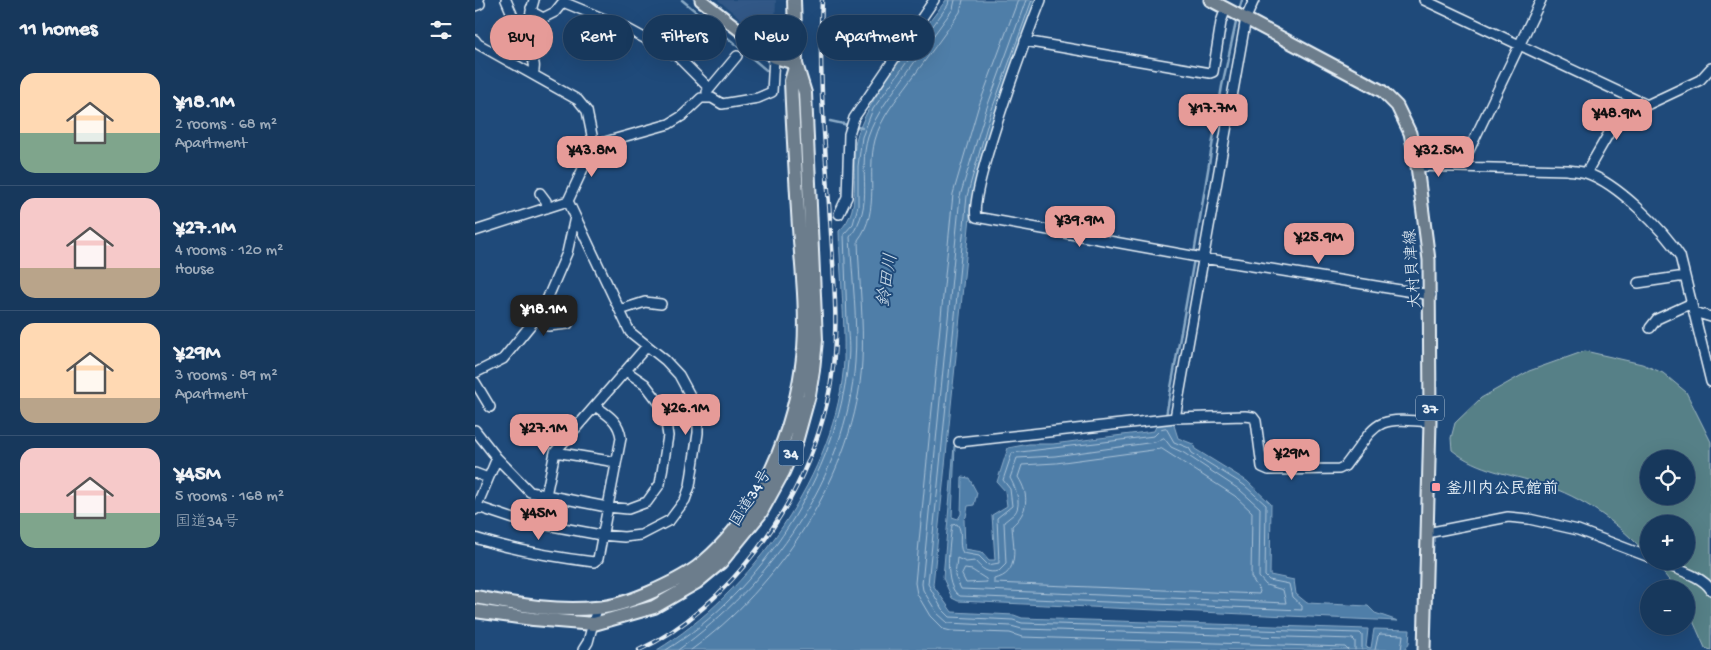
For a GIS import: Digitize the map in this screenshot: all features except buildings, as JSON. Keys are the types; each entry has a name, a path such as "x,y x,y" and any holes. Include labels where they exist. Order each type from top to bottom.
{"highway":[{"name":"国道34号","path":"475,611 533,619 594,624 654,607 697,582 721,562 760,514 783,472 795,442 809,395 816,340 805,93 796,64 794,0"},
{"name":"国道34号","path":"475,597 523,606 567,610 597,608 629,602 666,585 696,568 739,523 759,493 777,458 797,393 804,348 802,262 791,81 796,64"}],"main road":[{"path":"701,0 773,63 796,64"},
{"name":"大村貝津線","path":"1210,0 1382,91 1397,106 1410,133 1417,166 1431,295 1424,650"}],"street":[{"path":"475,6 480,4 478,0"},
{"path":"506,0 512,14"},
{"path":"839,214 847,197 849,134 852,122 934,0"},
{"path":"1041,0 1025,41 979,185 976,217 1187,255 1431,295"},
{"path":"1174,419 1201,257 1245,17 1254,0"},
{"path":"1424,0 1647,104"},
{"path":"1461,167 1541,0"},
{"path":"533,4 534,14 543,18 555,12 563,2 624,28 677,56 709,88"},
{"path":"533,4 530,49 535,63 533,74"},
{"path":"1025,41 1210,73 1213,72 1221,22 1229,9"},
{"path":"475,40 478,44 579,100 587,111 594,145 568,201 475,230"},
{"path":"707,98 709,88 736,57"},
{"path":"594,145 669,124 682,116 701,98 712,98 722,104 758,98 772,92 773,63"},
{"path":"1586,173 1617,119 1700,80 1711,68"},
{"path":"1417,166 1567,170 1586,173 1608,184 1665,235 1680,256 1711,382"},
{"path":"540,193 546,201 547,208"},
{"path":"497,458 476,508 514,519 601,535 625,538 641,535 659,527 679,510 690,486 698,433 698,416 693,401 679,376 630,332 568,201"},
{"path":"475,373 503,359 541,311 567,252 575,217"},
{"path":"1638,283 1685,276"},
{"path":"620,310 645,302 661,304"},
{"path":"1650,328 1657,319 1693,308 1711,318"},
{"path":"541,311 548,326 567,324"},
{"path":"538,523 555,452 647,346"},
{"path":"475,430 497,458 530,492 607,507 628,509 637,507 654,495 660,484 668,436 664,409 645,384 626,371"},
{"path":"475,382 490,407"},
{"path":"475,538 502,545 594,562 598,559 602,544 601,535 621,438 620,428 615,420 595,406"},
{"path":"959,442 1174,419 1253,417 1257,422 1262,467 1269,470 1339,469 1345,466 1378,424 1388,420 1401,419 1429,422"},
{"path":"555,452 616,462"},
{"path":"475,473 488,478"},
{"path":"1427,533 1509,518 1529,519 1578,530 1640,554"},
{"path":"1677,570 1699,577 1711,590"},
{"path":"583,650 594,624 597,608"}],"shaded area":[{"path":"718,0 776,0 775,15 736,15"}],"green space":[{"path":"1585,351 1642,364 1663,373 1686,392 1711,442 1711,650 1705,648 1695,625 1695,580 1669,580 1661,570 1695,570 1695,515 1640,515 1640,546 1600,513 1572,496 1541,484 1495,471 1462,457 1452,450 1451,438 1455,423 1481,398 1529,371"}],"water":[{"name":"鈴田川","path":"946,0 1038,0 996,114 972,197 933,585 952,612 1014,615 1022,618 1368,629 1366,647 1371,648 1374,629 1410,630 1409,643 1405,650 657,650 691,626 724,597 755,563 783,526 807,486 826,444 838,402 844,360 839,231 847,221 852,210 855,185 855,145 858,133 874,99 901,60 934,60 934,16"},
{"path":"1173,422 1178,438 1193,444 1195,449 1247,481 1271,504 1270,575 1294,580 1296,594 1307,603 1368,606 1375,613 1398,621 958,601 952,598 943,578 954,446 952,517 958,519 961,514 962,477 969,478 977,493 974,505 968,506 964,519 965,549 982,552 989,560 995,560 992,515 1007,506 1005,491 997,482 1008,448 1029,444 1053,444 1154,431 1157,424"}],"waterway":[{"path":"682,0 771,74"},
{"path":"1239,10 1242,0"},
{"path":"1194,254 1222,86 1237,18"},
{"path":"830,121 862,128"},
{"path":"1166,416 1194,259"}],"railway":[{"path":"639,650 688,620 718,594 744,566 780,517 790,499 808,462 822,423 831,382 835,340 834,275 822,88 822,0"}],"place":[{"name":"釜川内公民館前","path":"1436,487"}]}
